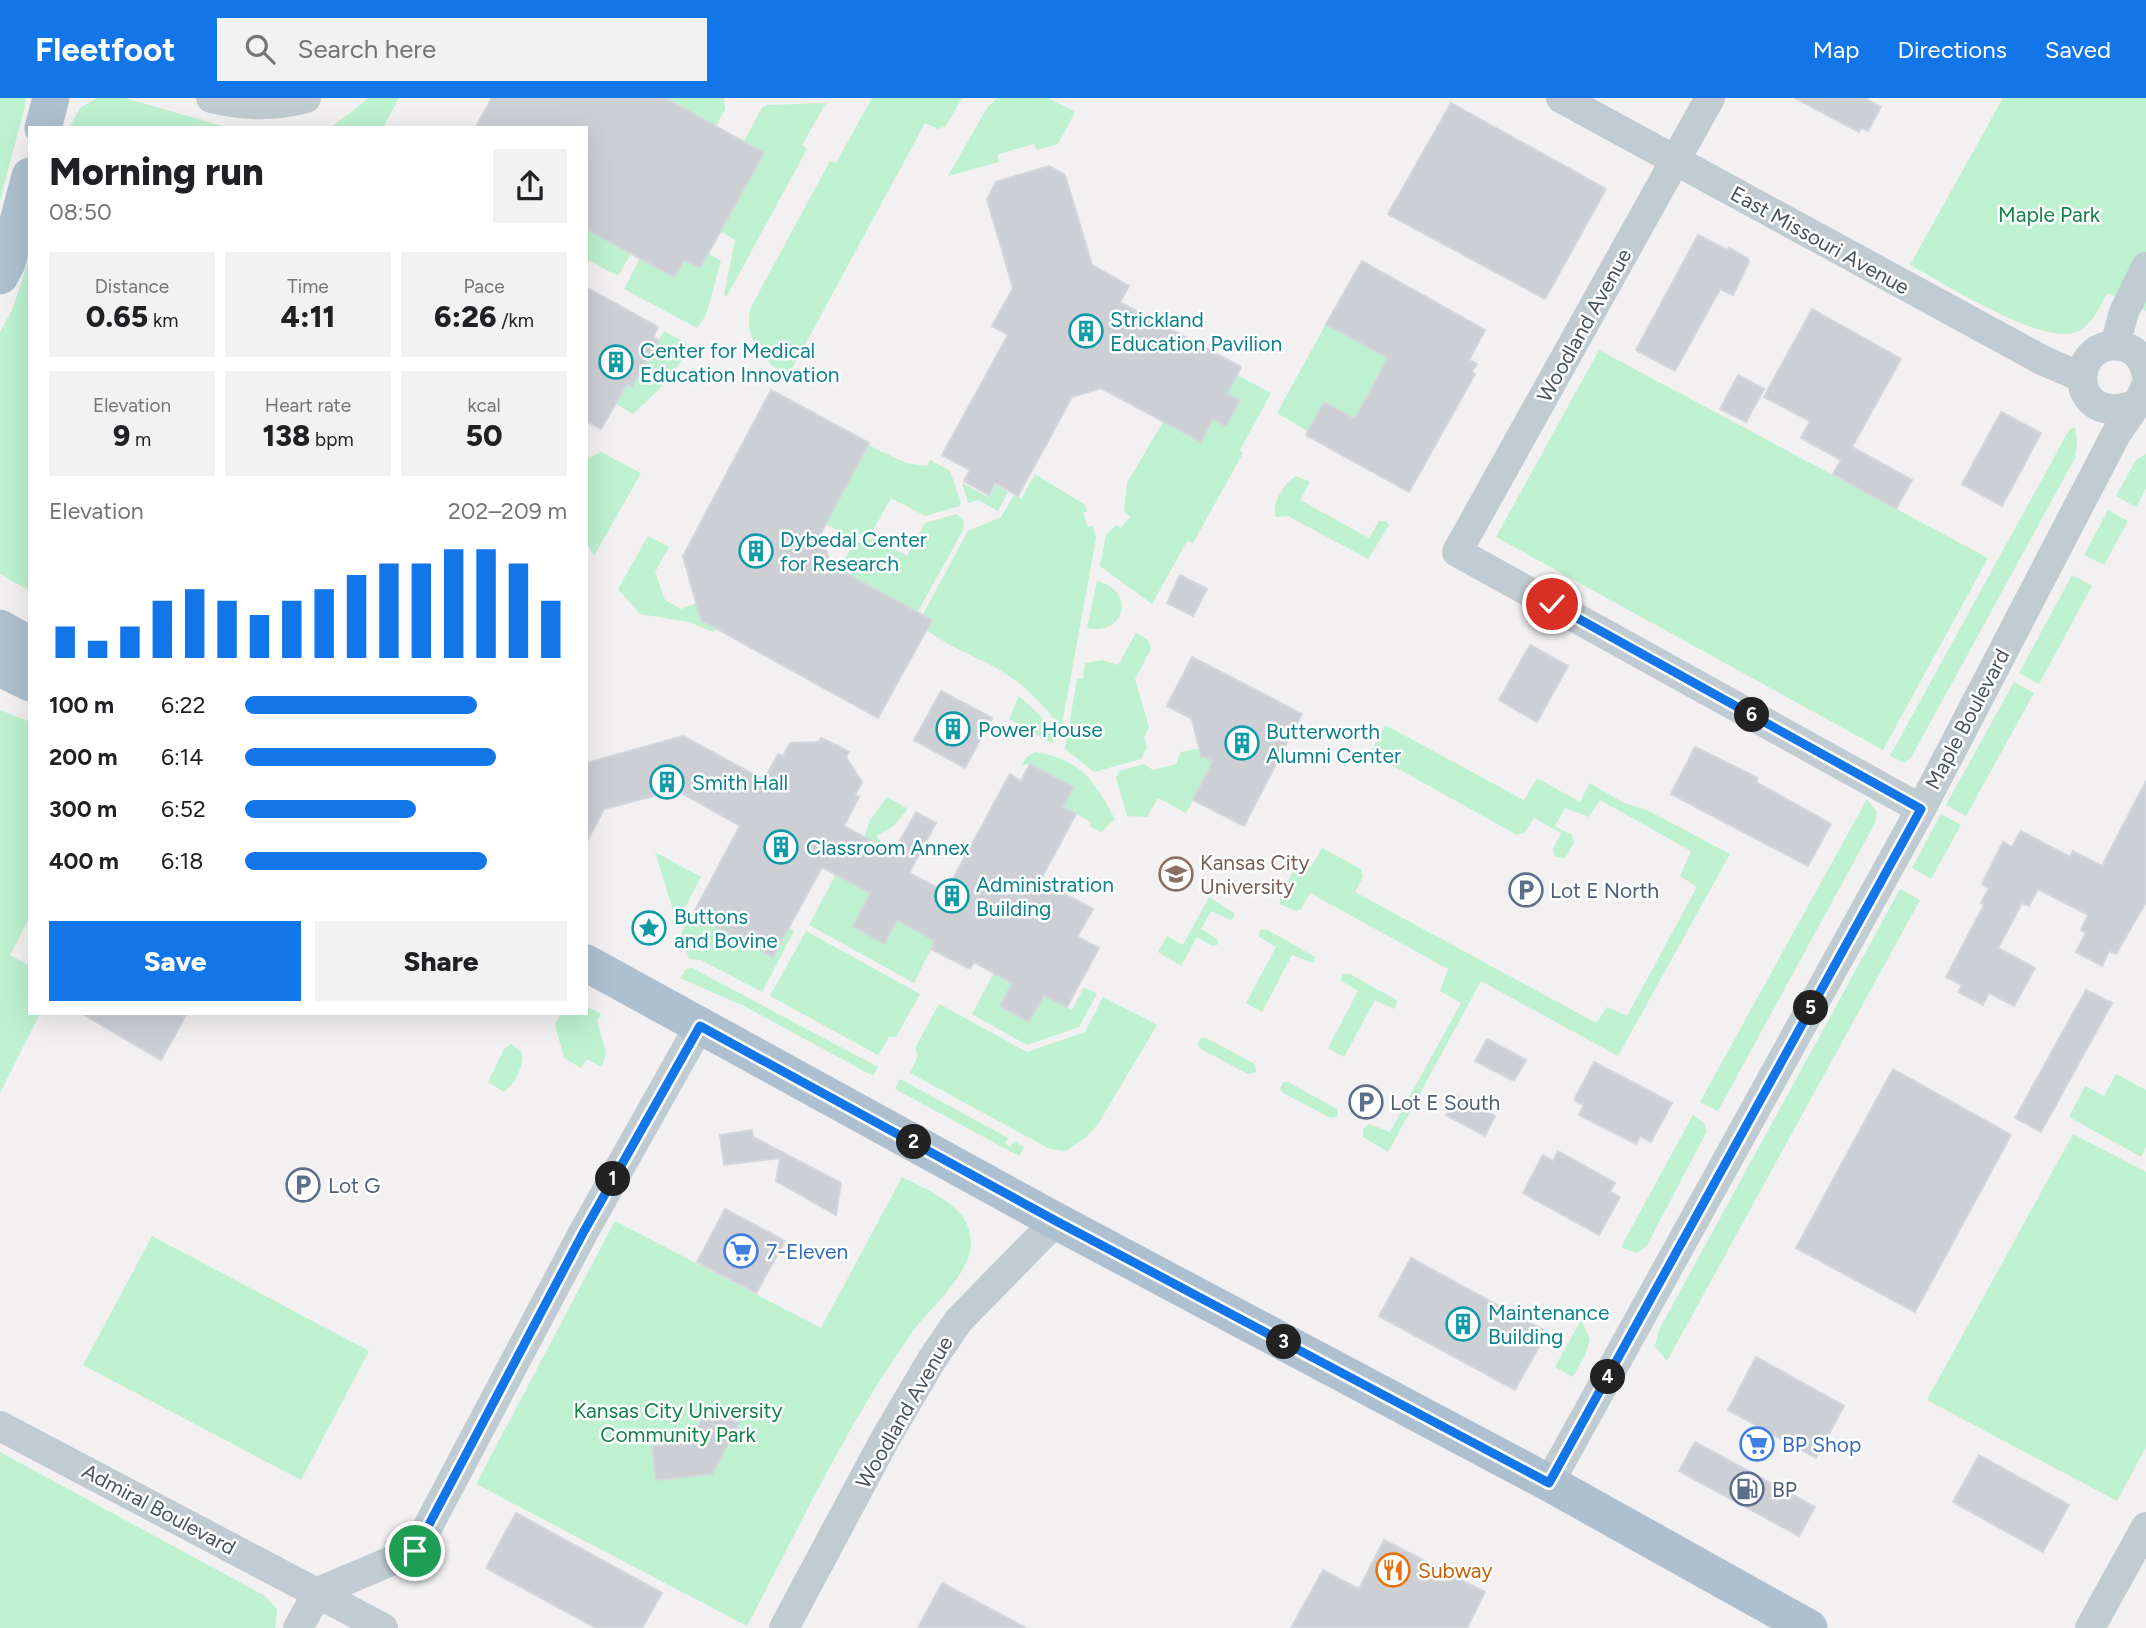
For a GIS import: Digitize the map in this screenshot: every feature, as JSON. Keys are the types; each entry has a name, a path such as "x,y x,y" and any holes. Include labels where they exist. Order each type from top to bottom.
{"main road":[{"path":"44,126 51,98"},
{"path":"0,276 7,262 28,183"},
{"path":"0,628 28,644"},
{"path":"0,668 28,682"},
{"path":"588,964 1056,1221 1549,1483 1810,1628"}],"street":[{"path":"211,98 236,104 272,105 306,98"},
{"name":"East Missouri Avenue","path":"1561,98 2044,362 2081,377"},
{"name":"Woodland Avenue","path":"1710,98 1457,552 1921,809"},
{"path":"2115,345 2124,312 2146,267"},
{"path":"2081,377 2086,360 2098,349 2115,345 2131,349 2143,384 2115,411 2098,407"},
{"name":"Maple Boulevard","path":"2081,377 2085,394 2098,407 2098,468"},
{"name":"Maple Boulevard","path":"1549,1483 1921,809 2143,384"},
{"path":"299,1628 317,1592 415,1551 583,1233 700,1026"},
{"name":"Woodland Avenue","path":"785,1628 884,1441 931,1361 959,1320 1056,1221"},
{"name":"Admiral Boulevard","path":"0,1426 383,1628"},
{"path":"2090,1628 2146,1527"}],"green space":[{"path":"0,98 25,98 25,106 0,201"},
{"path":"97,98 125,98 222,126 70,126 80,108"},
{"path":"369,98 399,98 384,126 333,126"},
{"path":"665,98 724,98 725,109 716,126"},
{"path":"872,98 962,98 946,126 938,129 925,123 788,376 770,364 756,348 750,329 751,307 830,161 836,163"},
{"path":"997,98 1048,98 1075,112 1058,144 1037,150 1034,144 998,154 999,162 948,176 987,108"},
{"name":"Maple Park","path":"2003,98 2146,98 2146,311 2107,293 2092,320 2078,331 2062,334 2042,330 1994,311 1910,265"},
{"path":"826,103 802,145 807,149 727,296 724,295 735,240 720,231 764,153 744,141 762,108 767,105"},
{"path":"588,230 631,254 618,276 588,260"},
{"path":"708,253 721,261 706,315 697,328 624,289 640,258 674,277 684,260"},
{"path":"28,263 28,590 0,574 0,332 12,310"},
{"path":"1326,324 1388,358 1355,419 1324,402 1308,431 1277,413"},
{"path":"664,331 686,343 685,352 675,371 633,414 616,404 627,384 633,386"},
{"path":"1599,350 1988,558 1883,750 1496,537"},
{"path":"1237,375 1271,393 1240,450 1243,453 1193,543 1187,541 1152,604 1100,566 1106,535 1116,525 1121,528 1130,517 1124,511 1127,483 1163,422 1201,441 1213,419 1226,426 1239,400 1227,394"},
{"path":"2075,427 2075,458 1912,756 1905,763 1890,756 2069,430"},
{"path":"868,445 906,463 927,466 930,460 950,471 960,506 925,516 891,498 873,530 849,537 826,524"},
{"path":"601,452 641,473 594,556 588,546 588,458"},
{"path":"2146,454 2146,488 2136,507 2116,496 2136,460"},
{"path":"1035,474 1085,505 1087,511 1083,513 1088,527 1093,526 1096,538 1061,730 1038,701 1020,684 1000,670 934,635 927,630 931,621 922,616 968,531 1001,517 1014,495 1021,499"},
{"path":"1296,476 1310,482 1300,500 1369,538 1379,521 1386,521 1389,525 1368,559 1288,516 1276,517 1275,506 1280,494"},
{"path":"962,483 988,497 996,485 1008,492 998,511 978,500 968,503"},
{"path":"2108,510 2128,521 2104,565 2084,555"},
{"path":"956,514 963,520 963,530 917,613 839,570 853,544 874,538 907,556 925,523"},
{"path":"648,536 669,547 655,572 665,600 681,609 696,603 716,628 714,632 689,622 640,614 618,589"},
{"path":"2072,575 2092,586 2039,684 2019,673"},
{"path":"1097,581 1117,593 1121,602 1118,619 1100,629 1087,628"},
{"path":"1136,633 1148,640 1151,649 1135,679 1149,727 1144,737 1147,748 1141,759 1094,772 1065,749 1077,679 1083,678 1085,663 1102,660 1118,665"},
{"path":"2014,682 2034,693 1966,816 1946,805"},
{"path":"1019,696 1040,715 1055,740 1052,743 1009,719"},
{"path":"0,710 28,721 28,921 10,955 28,965 28,1015 39,1015 0,1093"},
{"path":"1385,725 1524,800 1537,778 1580,802 1590,783 1624,803 1647,810 1730,854 1618,1056 1481,981 1388,1152 1363,1137 1363,1129 1369,1124 1390,1132 1461,1003 1440,991 1448,969 1310,893 1301,909 1296,911 1280,904 1280,895 1299,861 1311,867 1322,848 1361,869 1363,877 1355,892 1596,1023 1607,1007 1627,1016 1697,887 1680,876 1691,851 1600,800 1589,817 1565,808 1555,826 1572,835 1574,843 1565,858 1555,857 1553,849 1561,833 1534,818 1525,832 1517,835 1370,753"},
{"path":"1200,750 1201,756 1213,761 1186,813 1158,798 1147,817 1127,816 1116,778 1119,771 1144,764 1153,770 1176,764 1181,752"},
{"path":"1035,752 1064,760 1085,774 1101,794 1115,819 1101,832 1090,826 1091,822 1063,807 1073,787 1030,764 1021,765"},
{"path":"887,797 908,809 892,827 876,836 881,842 880,846 848,880 871,893 853,926 884,943 897,920 935,941 914,983 809,925 852,844 861,847 870,820"},
{"path":"1867,799 1877,812 1875,823 1718,1111 1700,1102"},
{"path":"1941,814 1961,825 1931,879 1912,868"},
{"path":"655,852 701,877 677,923"},
{"path":"1900,889 1920,900 1667,1361 1655,1346 1659,1330"},
{"path":"1209,897 1234,913 1231,920 1211,911 1201,929 1217,939 1219,944 1213,946 1197,937 1181,966 1158,952 1167,936 1183,945"},
{"path":"693,914 773,957 789,928 794,931 762,992 701,960 689,959 681,933"},
{"path":"1261,929 1268,930 1315,957 1313,963 1292,955 1262,1012 1246,1003 1276,947 1258,936"},
{"path":"806,931 920,994 896,1037 889,1037 878,1055 770,996"},
{"path":"692,968 878,1067 873,1076 744,1006 680,978 686,969"},
{"path":"994,973 1012,983 1000,1006 1029,1022 1044,995 1072,1010 1084,987 1097,994 1079,1027 1027,1045 972,1014"},
{"path":"1343,974 1350,974 1398,1001 1394,1009 1375,1000 1344,1057 1328,1048 1358,991 1340,980"},
{"path":"1103,997 1157,1025 1098,1124 1086,1137 1066,1151 1050,1149 910,1073 918,1056 915,1048 939,1004 1027,1052 1085,1032"},
{"path":"588,1007 601,1014 597,1021 606,1052 602,1067 587,1059 581,1068 564,1058 555,1025 560,1015 588,1015"},
{"path":"1201,1038 1206,1038 1255,1064 1256,1072 1248,1074 1201,1049 1197,1044"},
{"path":"511,1044 522,1052 522,1063 515,1079 504,1092 488,1082 504,1049"},
{"path":"2116,1074 2146,1090 2146,1147 2141,1157 2069,1117 2085,1086 2104,1096"},
{"path":"900,1079 1008,1138 1005,1143 1010,1147 1014,1141 1024,1147 1019,1156 895,1089"},
{"path":"1283,1082 1288,1082 1337,1109 1338,1116 1331,1118 1283,1093 1280,1089"},
{"path":"1693,1115 1704,1123 1707,1131 1646,1247 1636,1253 1621,1247"},
{"path":"2073,1134 2146,1172 2146,1447 2117,1501 1927,1400"},
{"name":"Kansas City University Community Park","path":"902,1177 947,1201 964,1218 971,1242 969,1254 957,1279 918,1324 865,1404 747,1626 476,1484 615,1221 821,1328"},
{"path":"152,1236 369,1351 301,1480 83,1365"},
{"path":"1581,1320 1590,1339 1573,1377 1555,1367"},
{"path":"0,1452 265,1596 277,1609 275,1628 0,1628"}],"building":[{"path":"492,98 665,98 764,153 700,268 684,260 674,277 588,230 588,126 476,126"},
{"path":"1795,98 1864,98 1881,107 1868,131 1861,128 1859,132"},
{"path":"1451,103 1606,189 1545,299 1388,214"},
{"name":"Strickland Education Pavilion","path":"1049,166 1065,175 1092,265 1129,286 1120,302 1241,367 1227,394 1240,400 1226,426 1213,419 1201,442 1101,388 1072,397 1018,496 995,483 989,495 964,481 970,470 942,455 1008,335 992,326 1013,288 987,199 996,182"},
{"path":"1698,235 1727,250 1729,248 1747,258 1749,262 1733,295 1720,289 1675,371 1636,350"},
{"path":"1362,261 1485,330 1469,360 1477,364 1472,372 1475,374 1409,492 1306,435 1324,402 1355,419 1388,358 1326,324"},
{"name":"Center for Medical Education Innovation","path":"588,288 658,327 653,337 659,340 632,387 627,384 601,429 588,422"},
{"path":"1812,309 1901,359 1852,447 1912,480 1896,509 1833,474 1841,460 1801,438 1810,421 1764,397"},
{"path":"1738,375 1764,389 1746,422 1720,409"},
{"name":"Dybedal Center for Research","path":"771,390 869,443 820,535 832,566 932,620 878,718 701,620 683,556"},
{"path":"2001,412 2041,433 2002,506 1962,484"},
{"path":"1180,575 1207,589 1193,616 1167,603"},
{"path":"1530,645 1568,666 1537,722 1499,700"},
{"name":"Butterworth Alumni Center","path":"1192,657 1302,714 1244,826 1193,800 1213,761 1201,756 1192,719 1167,706"},
{"name":"Power House","path":"941,691 992,718 965,768 914,740"},
{"path":"683,736 764,780 778,754 783,756 790,743 819,742 821,738 849,752 846,757 862,782 855,795 859,797 844,826 893,853 916,812 936,823 909,873 946,892 1010,774 1021,781 1030,764 1073,787 1063,807 1076,814 1040,881 1093,909 1077,937 1099,948 1067,1007 1044,995 1029,1022 1000,1006 1012,983 974,962 970,969 931,949 935,941 897,920 884,944 853,926 871,893 822,867 773,957 693,914 740,826 676,790 604,809 588,839 588,762"},
{"path":"1695,747 1758,778 1756,782 1831,824 1808,866 1671,794"},
{"path":"2146,781 2146,902 2116,954 2109,951 2102,966 2076,952 2086,933 2081,930 2088,915 2038,889 2029,906 2022,903 1998,948 2035,968 2014,1006 1989,993 1983,1005 1958,992 1962,985 1946,977 1984,905 1981,903 1989,888 1982,884 2003,842 2012,847 2021,831 2070,857 2073,851 2102,866"},
{"path":"2086,990 2112,1003 2041,1132 2015,1118"},
{"path":"84,1015 186,1015 161,1060"},
{"path":"1487,1039 1526,1060 1514,1081 1475,1061"},
{"path":"1594,1062 1672,1103 1651,1142 1640,1136 1636,1144 1579,1115 1584,1105 1574,1100"},
{"path":"1893,1069 2011,1135 1915,1312 1796,1248"},
{"path":"1457,1096 1495,1116 1485,1136 1446,1115"},
{"path":"752,1130 753,1137 841,1183 836,1215 776,1181 780,1158 724,1165 720,1135"},
{"path":"1558,1151 1615,1183 1610,1192 1620,1197 1599,1235 1523,1193 1543,1155 1553,1161"},
{"name":"7-Eleven","path":"725,1209 785,1241 756,1293 697,1262"},
{"name":"Maintenance Building","path":"1411,1258 1547,1332 1515,1390 1379,1316"},
{"path":"1756,1357 1844,1406 1816,1458 1728,1410"},
{"path":"708,1407 739,1423 712,1474 656,1480 652,1446 690,1441"},
{"name":"BP","path":"1695,1442 1815,1507 1799,1536 1679,1471"},
{"path":"1979,1455 2069,1505 2043,1552 1953,1502"},
{"path":"516,1513 662,1593 642,1628 596,1628 486,1568"},
{"path":"1384,1540 1485,1592 1467,1628 1291,1628 1323,1570 1359,1589"},
{"path":"942,1583 1026,1628 918,1628"}],"place":[{"name":"Strickland Education Pavilion","path":"1086,331"},
{"name":"Center for Medical Education Innovation","path":"616,362"},
{"name":"Dybedal Center for Research","path":"756,551"},
{"name":"Power House","path":"953,729"},
{"name":"Butterworth Alumni Center","path":"1242,743"},
{"name":"Smith Hall","path":"667,782"},
{"name":"Classroom Annex","path":"781,847"},
{"name":"Kansas City University","path":"1176,874"},
{"name":"Lot E North","path":"1526,890"},
{"name":"Administration Building","path":"952,896"},
{"name":"Buttons and Bovine","path":"649,928"},
{"name":"Lot E South","path":"1366,1102"},
{"name":"Lot G","path":"303,1185"},
{"name":"7-Eleven","path":"741,1251"},
{"name":"Maintenance Building","path":"1463,1324"},
{"name":"BP Shop","path":"1757,1444"},
{"name":"BP","path":"1747,1489"},
{"name":"Subway","path":"1393,1570"}],"route":[{"path":"415,1551 583,1233 700,1026 1002,1192 1549,1483 1921,809 1552,604"}]}
